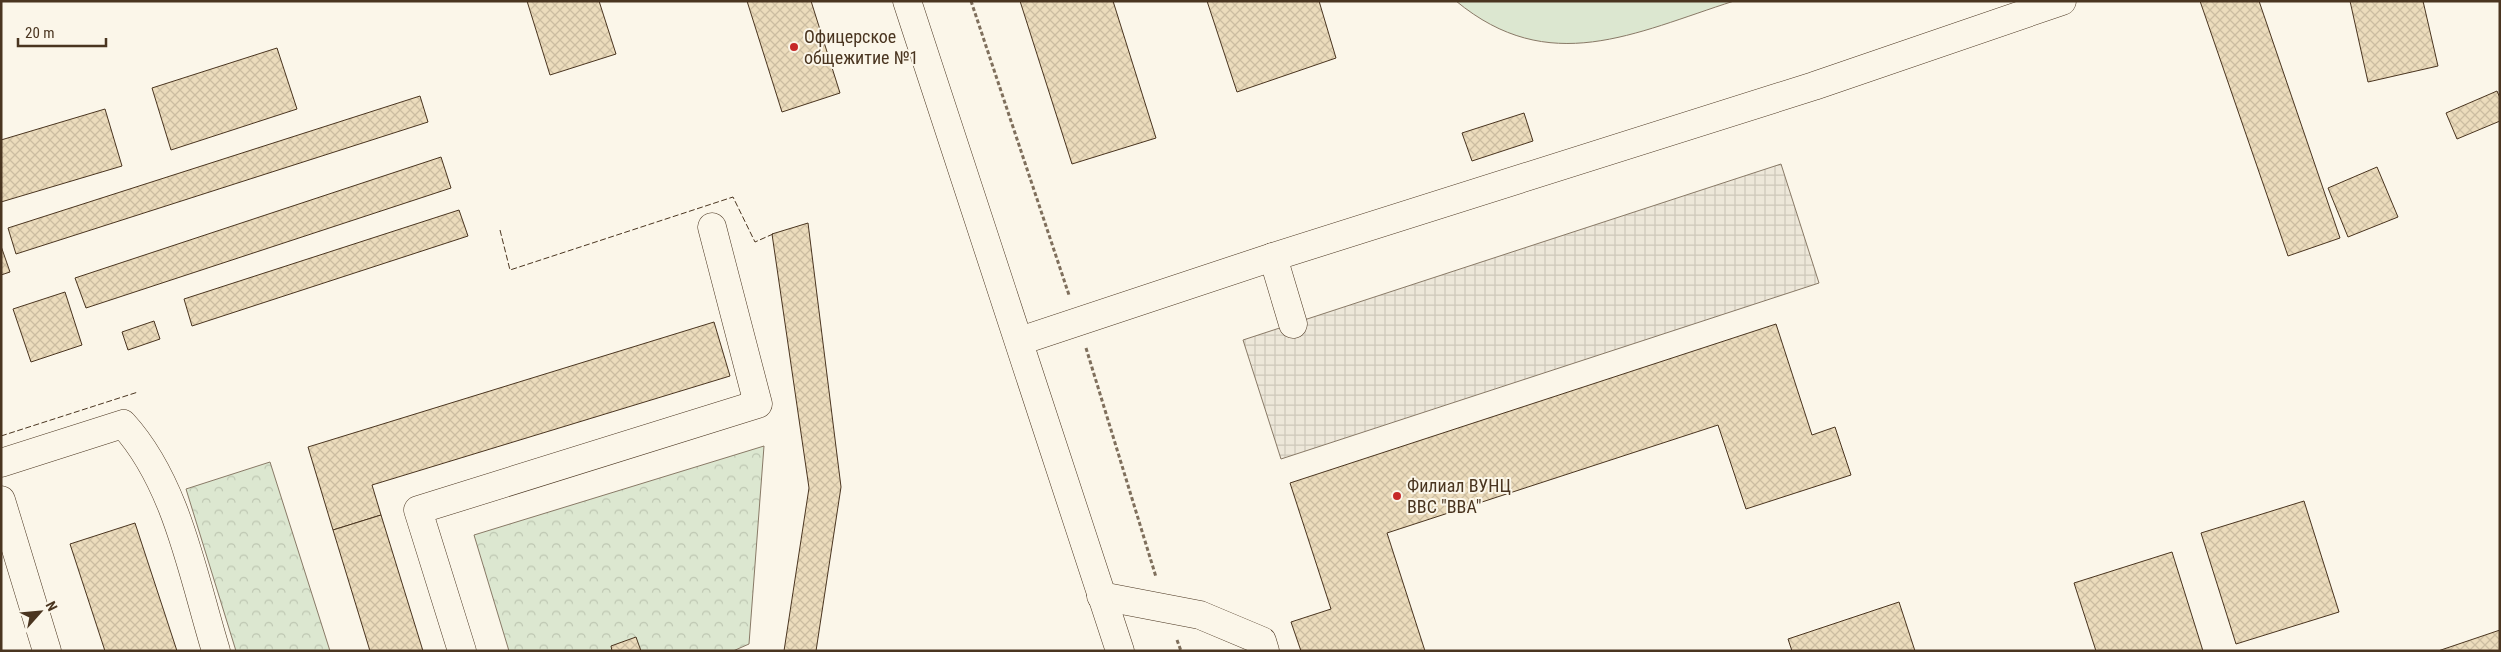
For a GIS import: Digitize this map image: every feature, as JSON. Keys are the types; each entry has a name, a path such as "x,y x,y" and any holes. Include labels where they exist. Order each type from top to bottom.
{"street":[{"path":"907,1 1020,341 1120,651"},
{"path":"1020,341 1273,257 1814,86 2062,1"},
{"path":"462,651 418,510 758,404 712,227"},
{"path":"1273,257 1293,324"},
{"path":"1,463 123,424 140,443 169,499 216,651"},
{"path":"1,500 47,651"},
{"path":"1101,596 1200,615 1262,641 1265,651"}],"green space":[{"path":"1456,1 1734,1 1627,35 1592,42 1558,43 1525,38 1491,24"},
{"path":"764,446 749,644 733,651 509,651 474,535"},
{"path":"270,462 330,651 236,651 186,489"}],"shaded area":[{"path":"1781,164 1819,283 1281,459 1243,340"}],"building":[{"path":"527,1 599,1 616,54 550,75"},
{"name":"Офицерское общежитие №1","path":"747,1 811,1 840,93 782,112"},
{"path":"1020,1 1113,1 1156,138 1072,164"},
{"path":"1207,1 1319,1 1336,58 1237,92"},
{"path":"2200,1 2259,1 2340,238 2288,256"},
{"path":"2350,1 2423,1 2438,66 2368,82"},
{"path":"277,48 297,109 171,150 152,88"},
{"path":"2497,91 2500,98 2500,121 2457,139 2446,113"},
{"path":"420,96 428,122 16,254 8,228"},
{"path":"105,109 122,166 1,202 1,140"},
{"path":"1524,113 1533,141 1472,161 1462,133"},
{"path":"441,157 451,188 86,308 75,278"},
{"path":"2377,167 2398,217 2348,237 2328,188"},
{"path":"459,210 468,236 192,326 184,299"},
{"path":"808,223 841,487 816,651 784,651 809,488 772,234"},
{"path":"1,246 10,272 1,275"},
{"path":"65,292 82,345 31,362 13,309"},
{"path":"154,321 160,339 128,350 122,332"},
{"path":"714,322 730,376 372,485 381,515 333,530 308,447"},
{"name":"Филиал ВУНЦ ВВС \"ВВА\"","path":"1776,324 1812,435 1835,427 1851,475 1746,509 1718,425 1387,533 1425,651 1301,651 1291,622 1331,609 1290,483"},
{"path":"2304,501 2339,612 2236,644 2201,533"},
{"path":"381,515 423,651 370,651 333,530"},
{"path":"135,523 177,651 105,651 70,544"},
{"path":"2172,552 2203,651 2096,651 2074,583"},
{"path":"1899,602 1915,651 1792,651 1788,639"},
{"path":"2500,630 2500,651 2438,651"},
{"path":"636,637 641,651 612,651 611,646"}],"fence":[{"path":"500,230 510,270 733,197 755,242 773,234"},
{"path":"1,436 138,392"}],"place":[{"name":"Офицерское общежитие №1","path":"794,47"},
{"name":"Филиал ВУНЦ ВВС \"ВВА\"","path":"1397,496"}]}
